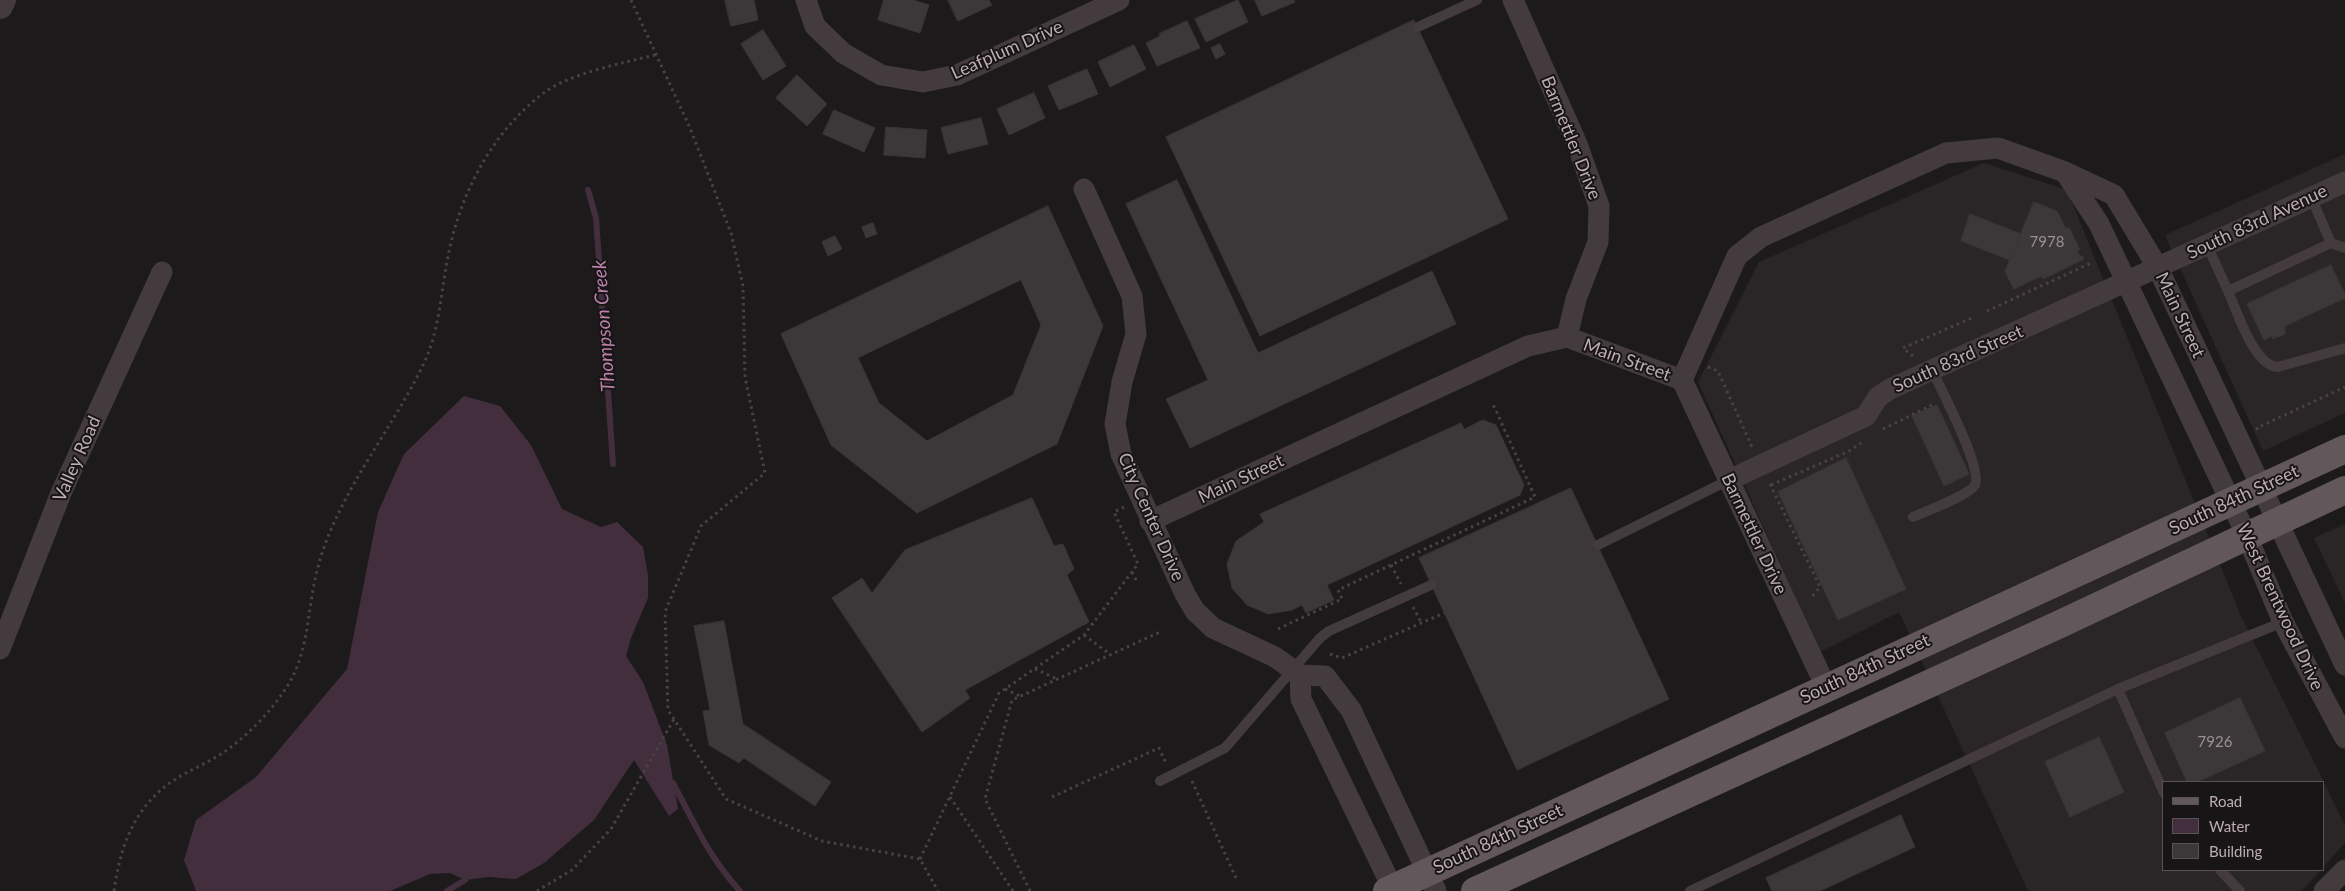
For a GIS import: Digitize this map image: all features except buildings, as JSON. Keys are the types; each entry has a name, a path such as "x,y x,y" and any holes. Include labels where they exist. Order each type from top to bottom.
{"main road":[{"name":"South 84th Street","path":"1392,890 1431,882 1826,688 2345,449"},
{"path":"1475,891 2058,625 2345,490"}],"street":[{"path":"0,6 3,0"},
{"name":"Leafplum Drive","path":"806,0 815,26 843,53 881,75 923,82 957,75 1119,0"},
{"name":"Barmettler Drive","path":"1513,0 1577,144 1599,206 1598,242 1576,299 1567,338"},
{"name":"Main Street","path":"1150,521 1528,346 1567,338 1682,380 1736,256 1761,237 1946,153 1998,148 2064,172 2114,195 2158,268 2262,488"},
{"name":"Main Street","path":"2064,172 2098,224 2230,503"},
{"name":"South 83rd Avenue","path":"2060,313 2345,182"},
{"name":"City Center Drive","path":"1084,189 1132,296 1136,334 1122,382 1115,424 1122,454 1150,521 1190,602 1204,621 1213,628 1275,657 1296,672"},
{"name":"Valley Road","path":"0,649 61,493 162,272"},
{"name":"South 83rd Street","path":"1729,480 1866,416 1883,393 2060,313"},
{"name":"Barmettler Drive","path":"1682,380 1826,688"},
{"name":"West Brentwood Drive","path":"2262,488 2345,665"},
{"name":"West Brentwood Drive","path":"2230,503 2247,536 2283,622 2345,738"},
{"path":"1392,890 1301,699 1296,672 1326,676 1351,710 1431,882"},
{"path":"2324,891 2345,870"}],"lane":[{"path":"1418,28 1477,0"},
{"path":"2311,197 2331,243"},
{"path":"2228,291 2331,243 2345,248"},
{"path":"2207,245 2255,350 2265,363 2272,367 2278,367 2345,348"},
{"path":"1913,517 1966,492 1975,484 1976,480 1973,461 1932,370"},
{"path":"1598,545 1729,480"},
{"path":"1160,781 1225,748 1296,672 1320,638 1329,631 1431,585"},
{"path":"1690,891 2118,689 2283,622"},
{"path":"2118,689 2162,788"},
{"path":"2221,871 2240,891"}],"path":[{"path":"630,0 690,128 731,233 743,286 745,377 765,473 701,526 665,612 668,710 726,800 822,841 920,858"},
{"path":"114,891 117,870 126,837 143,810 166,786 229,749 261,721 289,684 302,651 318,567 338,513 400,410 426,358 441,310 449,250 460,210 485,158 510,125 546,91 592,71 655,55"},
{"path":"1987,311 2091,263"},
{"path":"1915,357 1903,348 1974,317"},
{"path":"1702,364 1718,371 1752,448"},
{"path":"2261,434 2257,428 2345,386"},
{"path":"1881,430 1938,402"},
{"path":"1278,630 1342,599 1338,590 1535,497 1493,404"},
{"path":"1771,485 1849,450 1868,438"},
{"path":"1767,478 1820,587 1810,599"},
{"path":"920,858 999,693 1084,636 1138,564 1114,512 1124,507"},
{"path":"1134,553 1139,551"},
{"path":"1391,565 1402,585"},
{"path":"1132,572 1137,582"},
{"path":"1413,606 1421,622"},
{"path":"1330,654 1342,658 1444,613"},
{"path":"1030,891 985,799 1012,700 1162,631"},
{"path":"1084,636 1111,655"},
{"path":"1034,668 1057,679"},
{"path":"1004,689 1020,696"},
{"path":"538,891 572,870 611,829 674,719"},
{"path":"1052,797 1159,748 1166,763"},
{"path":"1192,781 1236,878"},
{"path":"950,797 1013,891"},
{"path":"920,858 938,891"}],"shaded area":[{"path":"2345,154 2345,413 2263,451 2165,235"},
{"path":"1984,163 2067,190 2241,616 2324,781 2162,781 2162,871 2320,871 2302,891 2028,891 1899,612 1820,652 1698,382 1759,262"},
{"path":"2345,524 2345,603 2314,538"},
{"path":"2325,785 2345,825 2345,843 2325,865"}],"water":[{"path":"464,396 500,406 531,445 562,509 601,527 617,522 643,547 648,575 648,598 631,638 626,656 643,682 667,745 678,809 669,816 634,760 594,820 544,863 516,879 489,877 465,880 450,873 430,874 390,891 196,891 184,860 196,820 256,777 347,669 378,512 404,454"}],"waterway":[{"name":"Thompson Creek","path":"588,190 596,218 613,464"},
{"path":"673,783 695,826 719,865 740,891"},
{"path":"447,891 465,880"}]}
